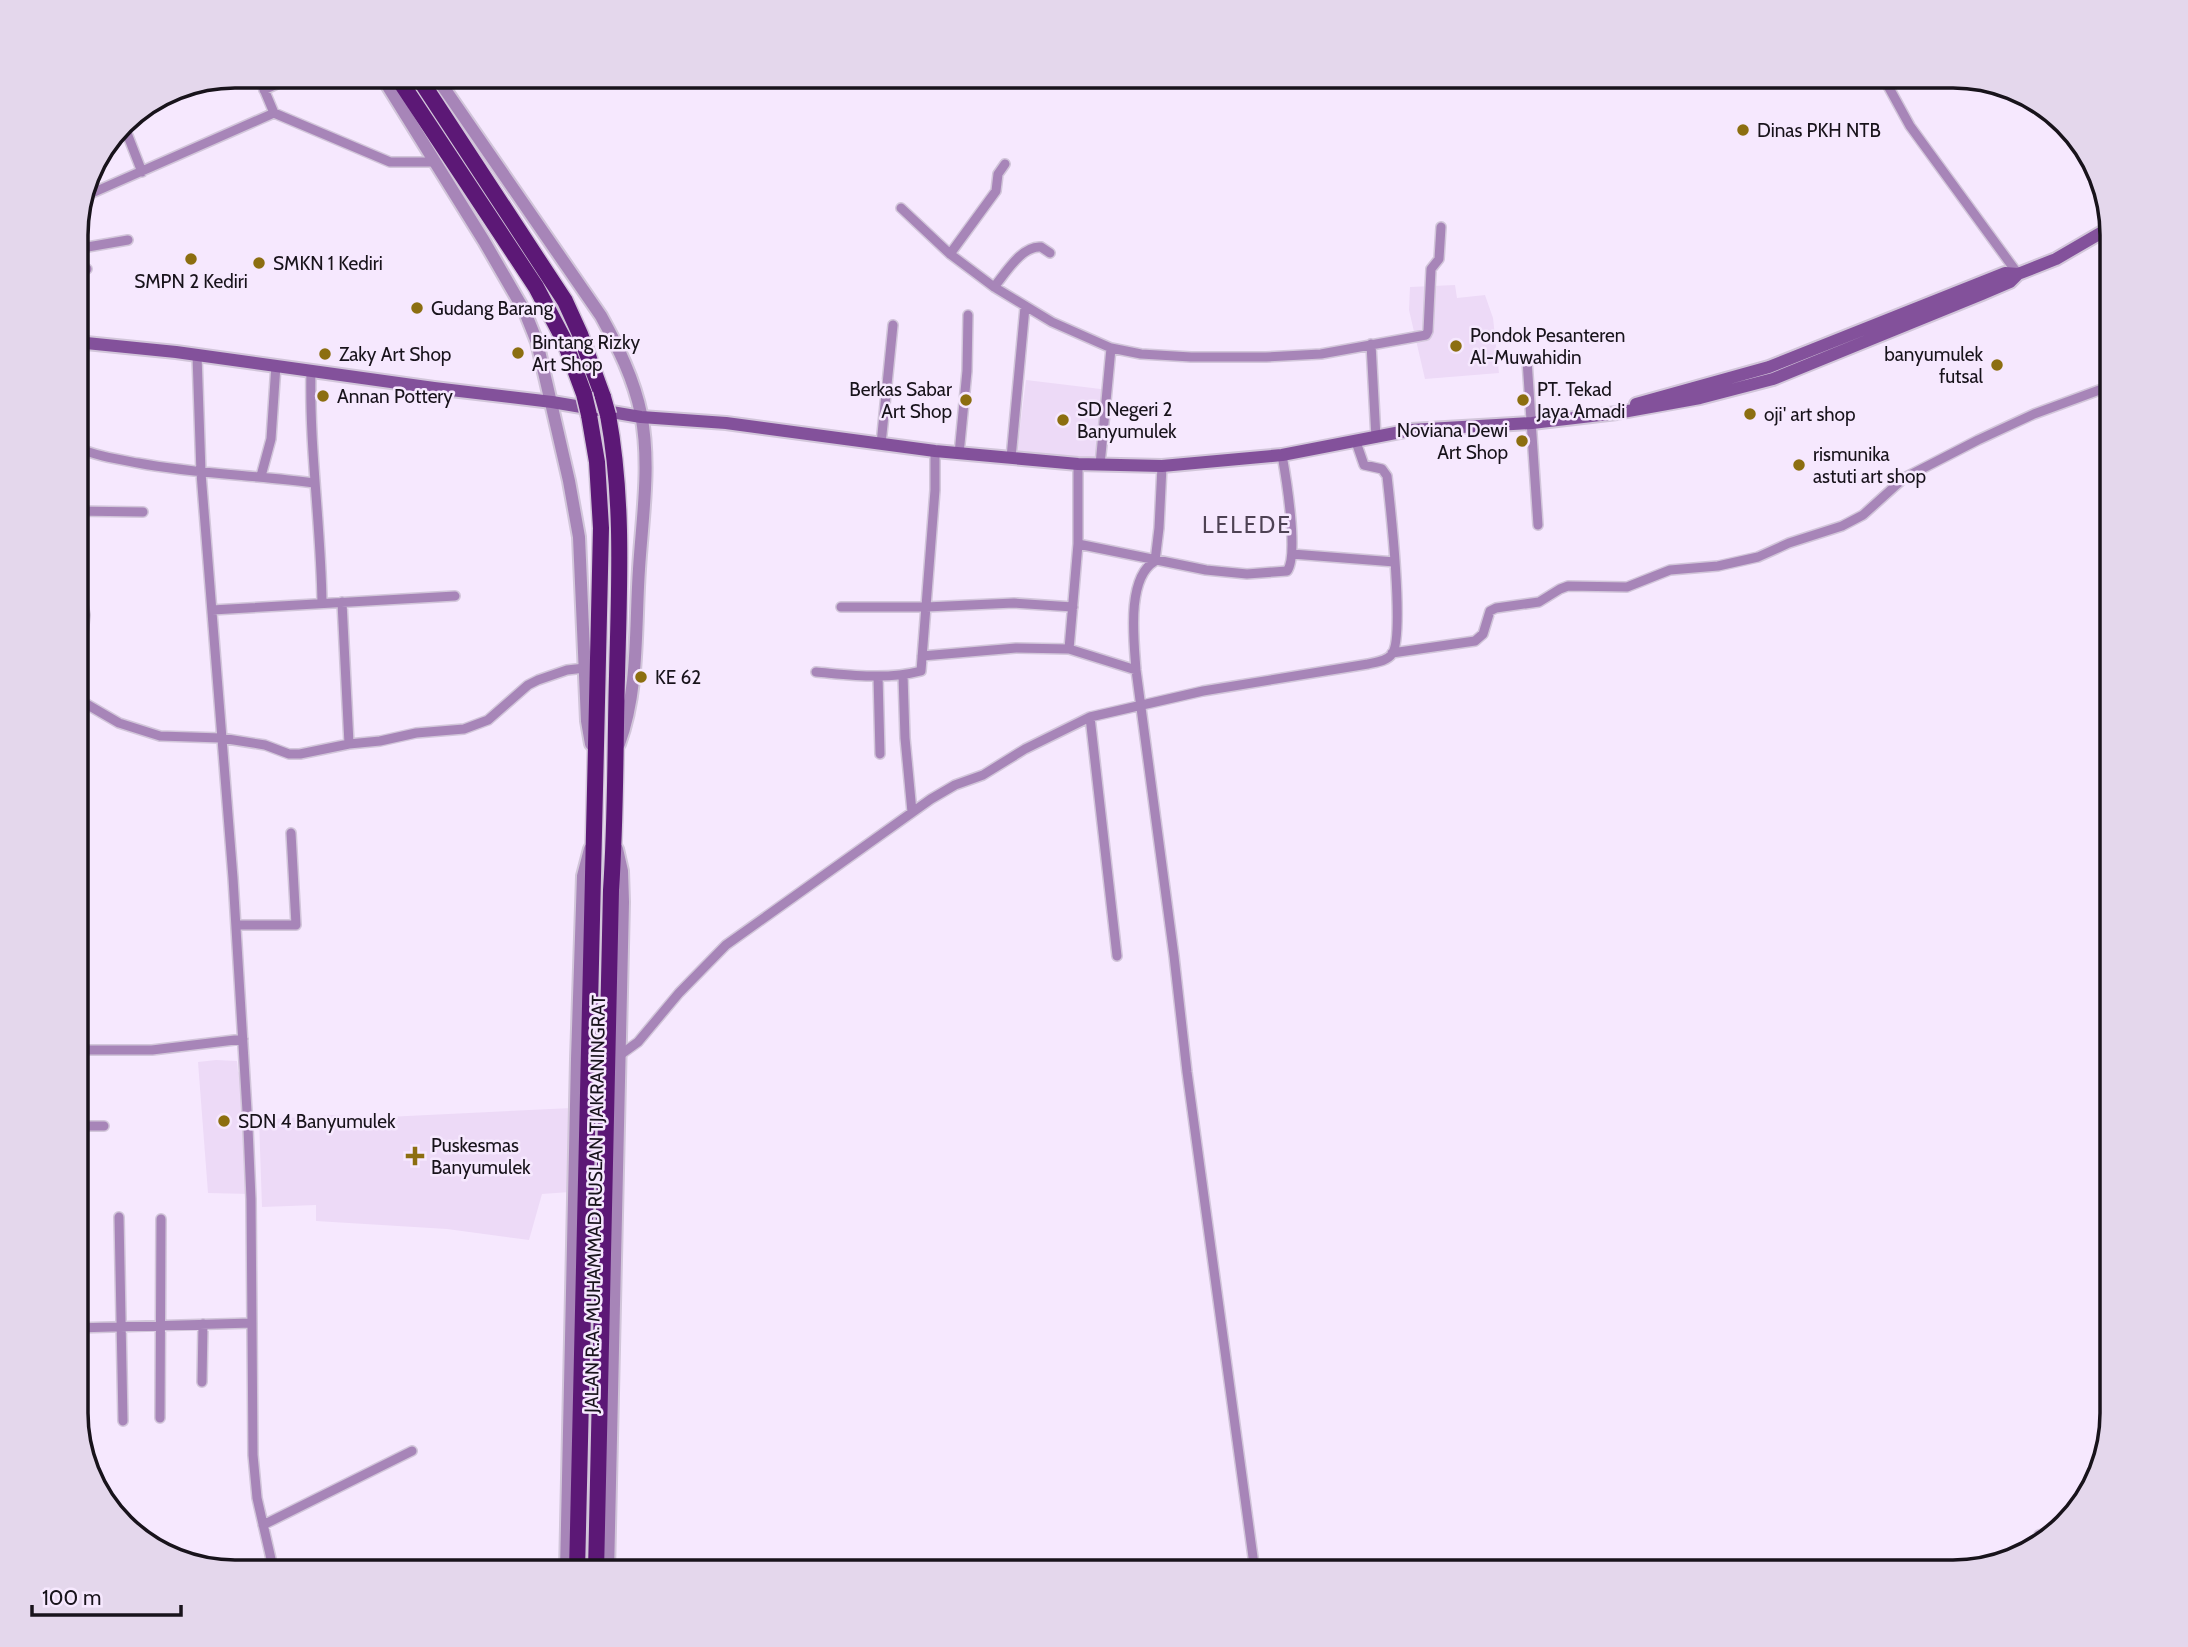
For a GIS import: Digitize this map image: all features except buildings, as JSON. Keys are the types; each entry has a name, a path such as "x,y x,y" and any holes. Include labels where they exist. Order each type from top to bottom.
{"highway":[{"name":"JALAN R.A. MUHAMMAD RUSLAN TJAKRANINGRAT","path":"404,87 536,287 564,340 584,394 596,447 601,501 578,1560"},
{"name":"JALAN R.A. MUHAMMAD RUSLAN TJAKRANINGRAT","path":"426,87 565,301 580,334 608,415 619,498 614,838 596,1560"}],"main road":[{"path":"88,343 276,365 552,402 641,417 713,422 959,454 1078,464 1162,466 1282,455 1430,428 1532,423 1617,413 1642,401 1730,386 1769,367 2006,273 2018,274 2056,259 2100,233"}],"street":[{"path":"263,87 274,113 390,162 435,162"},
{"path":"264,90 270,87"},
{"name":"JALAN R.A. MUHAMMAD RUSLAN TJAKRANINGRAT","path":"388,87 484,241 528,319 537,342 579,537 587,720 595,760"},
{"name":"JALAN R.A. MUHAMMAD RUSLAN TJAKRANINGRAT","path":"443,87 601,316 622,356 635,391 641,417 644,453 643,510 628,716 615,752"},
{"path":"1889,87 1910,126 2018,274"},
{"path":"95,192 274,113"},
{"path":"129,133 142,172"},
{"path":"950,254 996,191 998,174 1005,164"},
{"path":"901,208 950,254 1025,307 1111,348 1141,354 1178,356 1266,357 1321,354 1428,333 1431,269 1439,259 1441,227"},
{"path":"88,247 128,240"},
{"path":"994,287 1031,248 1043,247 1050,253"},
{"path":"1011,458 1025,307"},
{"path":"959,454 967,371 968,315"},
{"path":"881,444 893,325"},
{"path":"1371,344 1376,438"},
{"path":"1100,465 1111,348"},
{"path":"197,355 201,473 243,1039 251,1199 253,1455 271,1560"},
{"path":"1527,360 1538,525"},
{"path":"261,477 271,439 276,365"},
{"path":"312,370 314,483 320,540 322,603"},
{"path":"1392,653 1475,641 1483,634 1490,611 1539,602 1568,586 1627,587 1670,570 1718,566 1758,557 1788,543 1842,526 1863,515 1904,478 2034,414 2100,390"},
{"path":"620,1055 638,1042 679,993 726,945 912,812 948,789 983,775 1025,749 1090,717 1203,691 1386,659 1392,653 1396,641 1396,607 1395,562 1386,472 1364,465 1356,442"},
{"path":"816,673 878,676 921,671 935,490 935,451"},
{"path":"88,452 102,457 201,473 314,483"},
{"path":"1079,544 1155,561 1247,574 1275,573 1290,569 1292,554 1289,508 1282,455"},
{"path":"1069,649 1079,544 1078,464"},
{"path":"1155,561 1162,466"},
{"path":"88,513 143,512"},
{"path":"1292,554 1395,562"},
{"path":"1155,561 1146,566 1138,583 1135,619 1136,670 1253,1560"},
{"path":"212,610 455,596"},
{"path":"342,602 349,744"},
{"path":"841,607 1014,603 1073,607"},
{"path":"922,656 1016,648 1069,649 1136,670"},
{"path":"88,705 139,731 173,738 221,738 265,745 295,754 416,733 464,729 488,720 528,685 567,670 585,668"},
{"path":"903,675 905,738 912,812"},
{"path":"878,676 880,754"},
{"path":"1090,717 1117,956"},
{"path":"236,925 296,925 291,832"},
{"name":"JALAN R.A. MUHAMMAD RUSLAN TJAKRANINGRAT","path":"608,1560 623,902 622,871 614,838"},
{"name":"JALAN R.A. MUHAMMAD RUSLAN TJAKRANINGRAT","path":"566,1560 583,889 584,870 593,841"},
{"path":"88,1050 152,1050 243,1039"},
{"path":"88,1126 104,1126"},
{"path":"119,1217 123,1421"},
{"path":"160,1418 161,1219"},
{"path":"88,1327 252,1323"},
{"path":"202,1382 203,1324"},
{"path":"263,1525 412,1451"}],"shaded area":[{"name":"Pondok Pesanteren Al-Muwahidin","path":"1455,285 1457,298 1485,295 1493,318 1499,373 1425,379 1409,310 1410,287"},
{"name":"SD Negeri 2 Banyumulek","path":"1026,380 1109,390 1101,459 1017,451"},
{"name":"SDN 4 Banyumulek","path":"237,1061 238,1072 241,1073 250,1194 208,1193 198,1062"},
{"name":"Puskesmas Banyumulek","path":"572,1108 570,1192 542,1194 529,1240 447,1229 316,1221 316,1205 262,1207 259,1120 333,1115 366,1118"}],"place":[{"name":"Dinas PKH NTB","path":"1743,130"},
{"name":"SMPN 2 Kediri","path":"191,259"},
{"name":"SMKN 1 Kediri","path":"259,263"},
{"name":"Gudang Barang","path":"417,308"},
{"name":"Pondok Pesanteren Al-Muwahidin","path":"1456,346"},
{"name":"Bintang Rizky Art Shop","path":"518,353"},
{"name":"Zaky Art Shop","path":"325,354"},
{"name":"banyumulek futsal","path":"1997,365"},
{"name":"Annan Pottery","path":"323,396"},
{"name":"Berkas Sabar Art Shop","path":"966,400"},
{"name":"PT. Tekad Jaya Amadi","path":"1523,400"},
{"name":"oji' art shop","path":"1750,414"},
{"name":"SD Negeri 2 Banyumulek","path":"1063,420"},
{"name":"Noviana Dewi Art Shop","path":"1522,441"},
{"name":"rismunika astuti art shop","path":"1799,465"},
{"name":"KE 62","path":"641,677"},
{"name":"SDN 4 Banyumulek","path":"224,1121"},
{"name":"Puskesmas Banyumulek","path":"415,1156"}],"district":[{"name":"LELEDE","path":"1247,525"}]}
